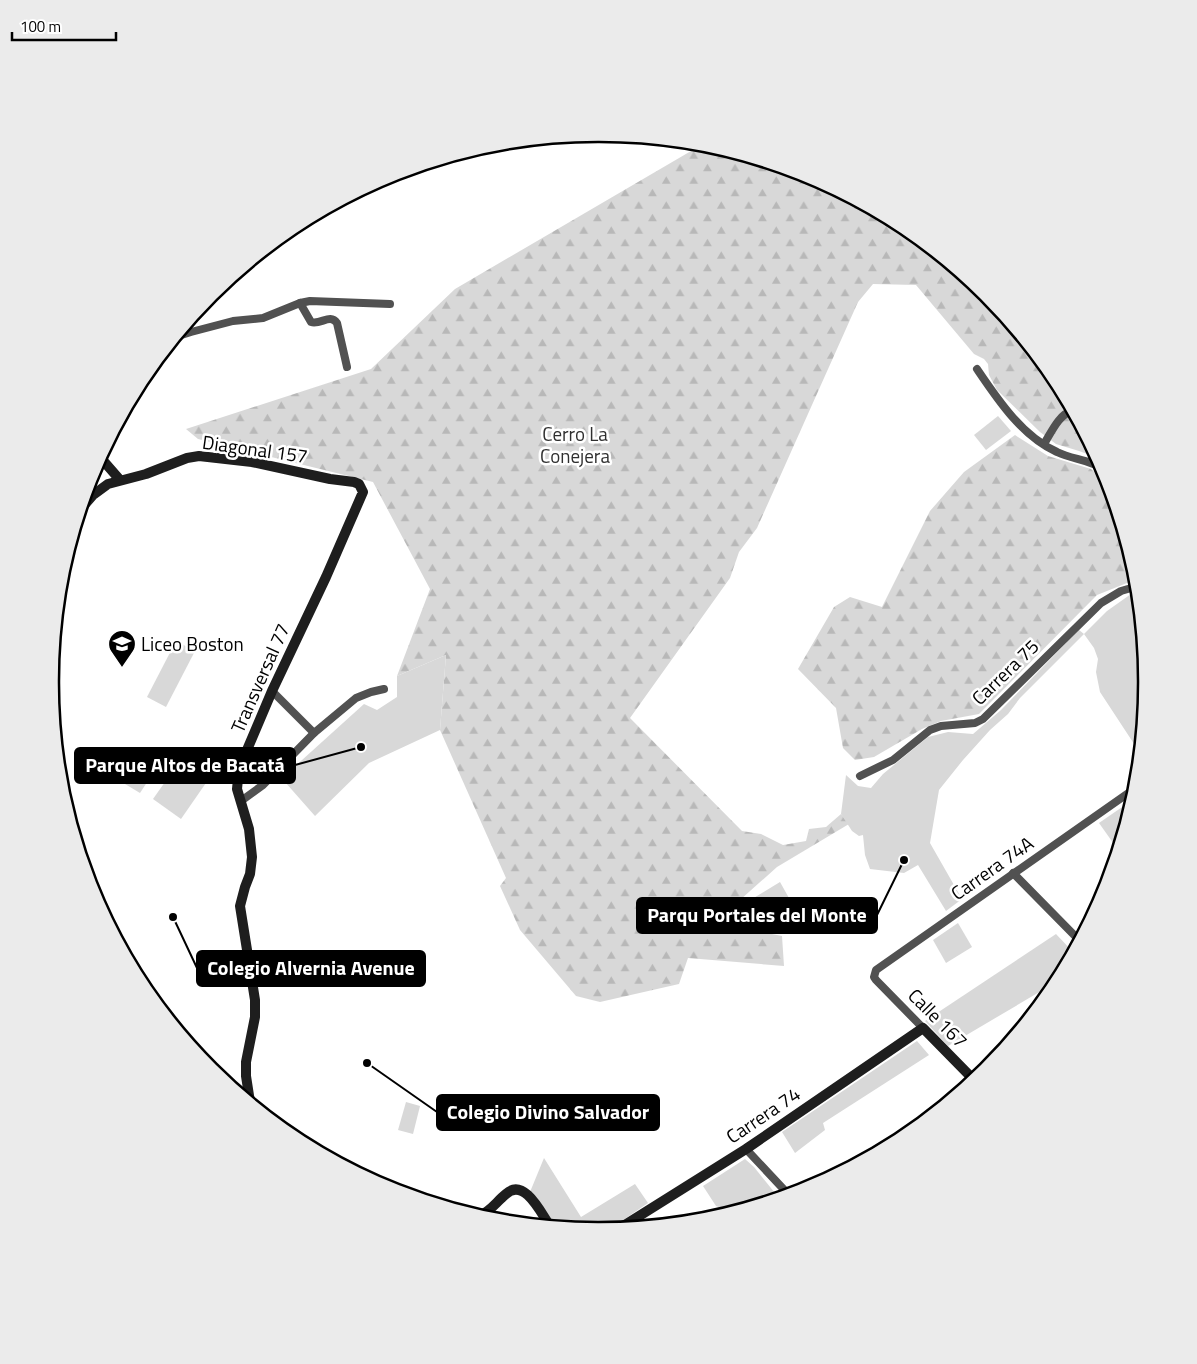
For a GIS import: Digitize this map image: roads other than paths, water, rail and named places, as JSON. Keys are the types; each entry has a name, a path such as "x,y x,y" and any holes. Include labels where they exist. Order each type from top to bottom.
{"street":[{"path":"187,333 233,321 263,318 300,303 310,301 390,304"},
{"path":"300,303 311,322 315,324 331,318 337,323 347,367"},
{"path":"977,369 995,395 1022,427 1044,444 1064,455 1091,462"},
{"path":"1044,444 1066,413"},
{"name":"Diagonal 157","path":"91,497 99,489 120,480 146,474 187,458 209,456 252,462 359,484"},
{"path":"105,463 120,480"},
{"name":"Transversal 77","path":"249,1093 246,1062 255,1017 255,1000 240,906 244,886 250,874 252,857 249,829 237,789 240,770 272,691 363,492 359,484"},
{"name":"Carrera 75","path":"860,776 893,760 930,730 941,726 975,723 983,719 1101,603 1116,594 1130,589"},
{"path":"241,801 263,785 314,733 356,698 384,689"},
{"path":"272,691 314,733"},
{"name":"Carrera 74A","path":"876,980 874,973 878,967 1126,794"},
{"path":"1013,873 1075,936"},
{"name":"Calle 167","path":"876,980 969,1075"},
{"name":"Carrera 74","path":"631,1221 746,1149 923,1028"},
{"path":"746,1149 783,1189"},
{"path":"489,1210 509,1191 514,1189 528,1194 545,1219"}],"place":[{"name":"Liceo Boston","path":"122,668"},
{"name":"Parque Altos de Bacatá","path":"361,747"},
{"name":"Parqu Portales del Monte","path":"904,860"},
{"name":"Colegio Alvernia Avenue","path":"173,917"},
{"name":"Colegio Divino Salvador","path":"367,1063"}],"park label":[{"name":"Cerro La Conejera","path":"575,445"}]}
